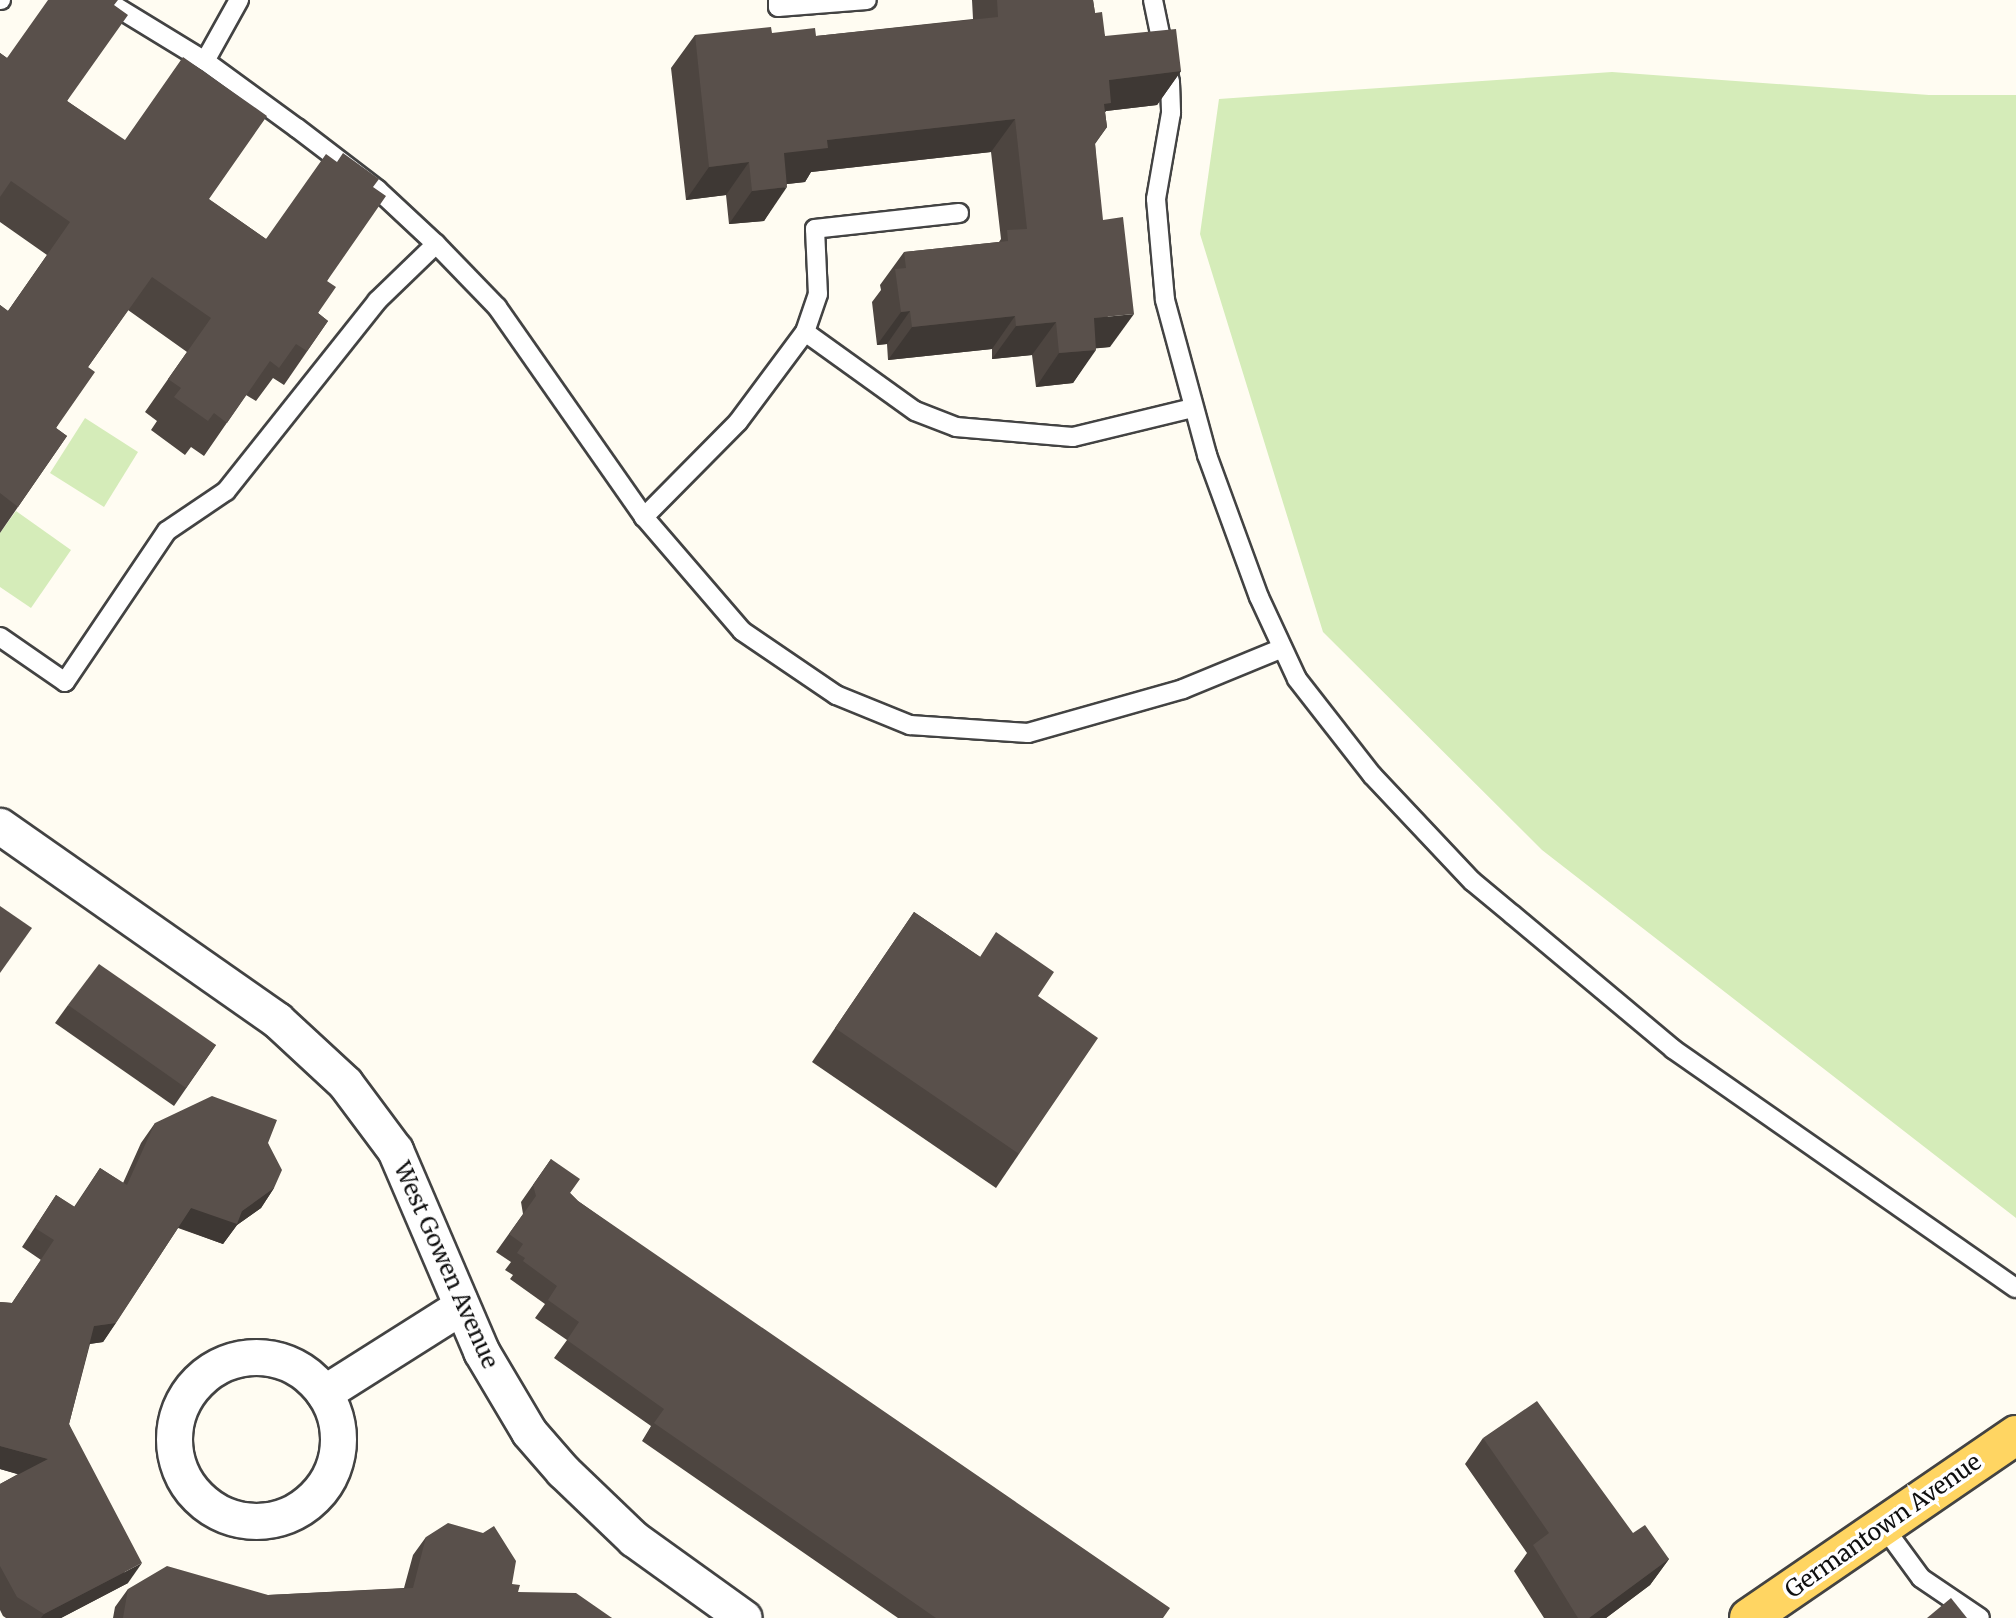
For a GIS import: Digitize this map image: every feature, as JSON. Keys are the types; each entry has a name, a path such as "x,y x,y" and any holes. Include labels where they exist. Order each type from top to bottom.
{"main road":[{"name":"Germantown Avenue","path":"1749,1618 2016,1435"}],"street":[{"name":"West Gowen Avenue","path":"0,827 277,1020 345,1083 395,1150 415,1187 460,1307 503,1392 563,1471 634,1539 744,1618"},
{"path":"324,1393 460,1307"},
{"path":"246,1358 284,1361 307,1374 324,1393 335,1416 338,1441 333,1466 321,1489 302,1507 279,1518 254,1521 229,1517 206,1504 188,1485 177,1462 174,1436 179,1411 191,1388 210,1371 246,1358"}],"lane":[{"path":"105,0 205,61 378,190 436,244 497,307 644,517 742,631 836,695 910,725 1028,733 1183,689 1280,649"},
{"path":"205,61 239,0"},
{"path":"778,0 778,7 867,0"},
{"path":"1153,0 1170,82 1171,113 1156,199 1157,250 1193,408 1230,522 1280,649 1327,723 1371,775 1472,881 1673,1049 2016,1288"},
{"path":"644,517 738,422 805,332 818,294 815,229 959,213"},
{"path":"0,636 65,682 167,531 226,491 377,301 436,244"},
{"path":"805,332 915,411 956,427 1073,438 1193,408"},
{"path":"1883,1526 1921,1578 1980,1618"}],"green space":[{"path":"1612,72 1929,95 2016,95 2016,1218 1542,850 1323,632 1200,234 1219,99"},
{"path":"85,418 138,452 104,507 50,473"},
{"path":"16,511 71,550 31,608 0,587 0,533"}],"building":[{"path":"48,0 118,0 114,5 128,15 67,101 125,140 183,57 267,116 209,199 266,239 326,154 337,162 343,153 379,179 373,187 386,196 327,281 336,287 318,313 328,321 307,351 296,344 279,368 270,361 227,423 214,413 208,421 174,397 181,388 168,379 211,318 152,277 88,367 95,372 56,428 67,436 18,507 0,493 0,305 8,311 70,222 11,181 0,197 0,53 7,58"},
{"path":"997,0 1093,0 1095,13 1102,12 1105,36 1176,29 1181,71 1109,80 1111,103 1104,104 1107,127 1095,143 1103,220 1123,217 1134,314 1094,318 1096,350 1059,353 1056,322 1016,326 1015,316 912,327 910,311 901,312 895,269 906,268 904,252 1008,241 1007,230 1027,229 1015,119 827,140 828,148 784,153 787,187 752,191 749,162 709,167 695,35 771,27 772,33 815,28 816,36 998,17"},
{"path":"0,906 32,928 0,973"},
{"path":"914,912 980,957 996,932 1054,972 1038,996 1098,1038 1019,1154 835,1028"},
{"path":"99,964 216,1045 186,1088 68,1005"},
{"path":"212,1096 277,1120 268,1143 282,1170 274,1188 242,1211 237,1224 191,1208 116,1323 94,1326 69,1424 142,1563 44,1614 17,1597 0,1566 0,1484 48,1459 0,1446 0,1302 12,1303 54,1240 35,1228 56,1195 75,1207 100,1168 127,1185 155,1123"},
{"path":"551,1159 580,1179 570,1193 578,1201 1170,1608 1163,1618 936,1618 654,1423 664,1409 567,1340 579,1322 548,1300 557,1286 523,1261 525,1258 517,1253 523,1244 509,1234 536,1196 533,1185"},
{"path":"1537,1401 1633,1533 1645,1525 1669,1559 1589,1618 1578,1618 1533,1545 1549,1533 1483,1438"},
{"path":"448,1523 483,1533 494,1526 516,1561 512,1584 520,1585 518,1592 576,1593 612,1618 123,1618 128,1589 167,1566 268,1595 413,1588 426,1537"},
{"path":"1951,1598 1967,1618 1927,1618"}]}
